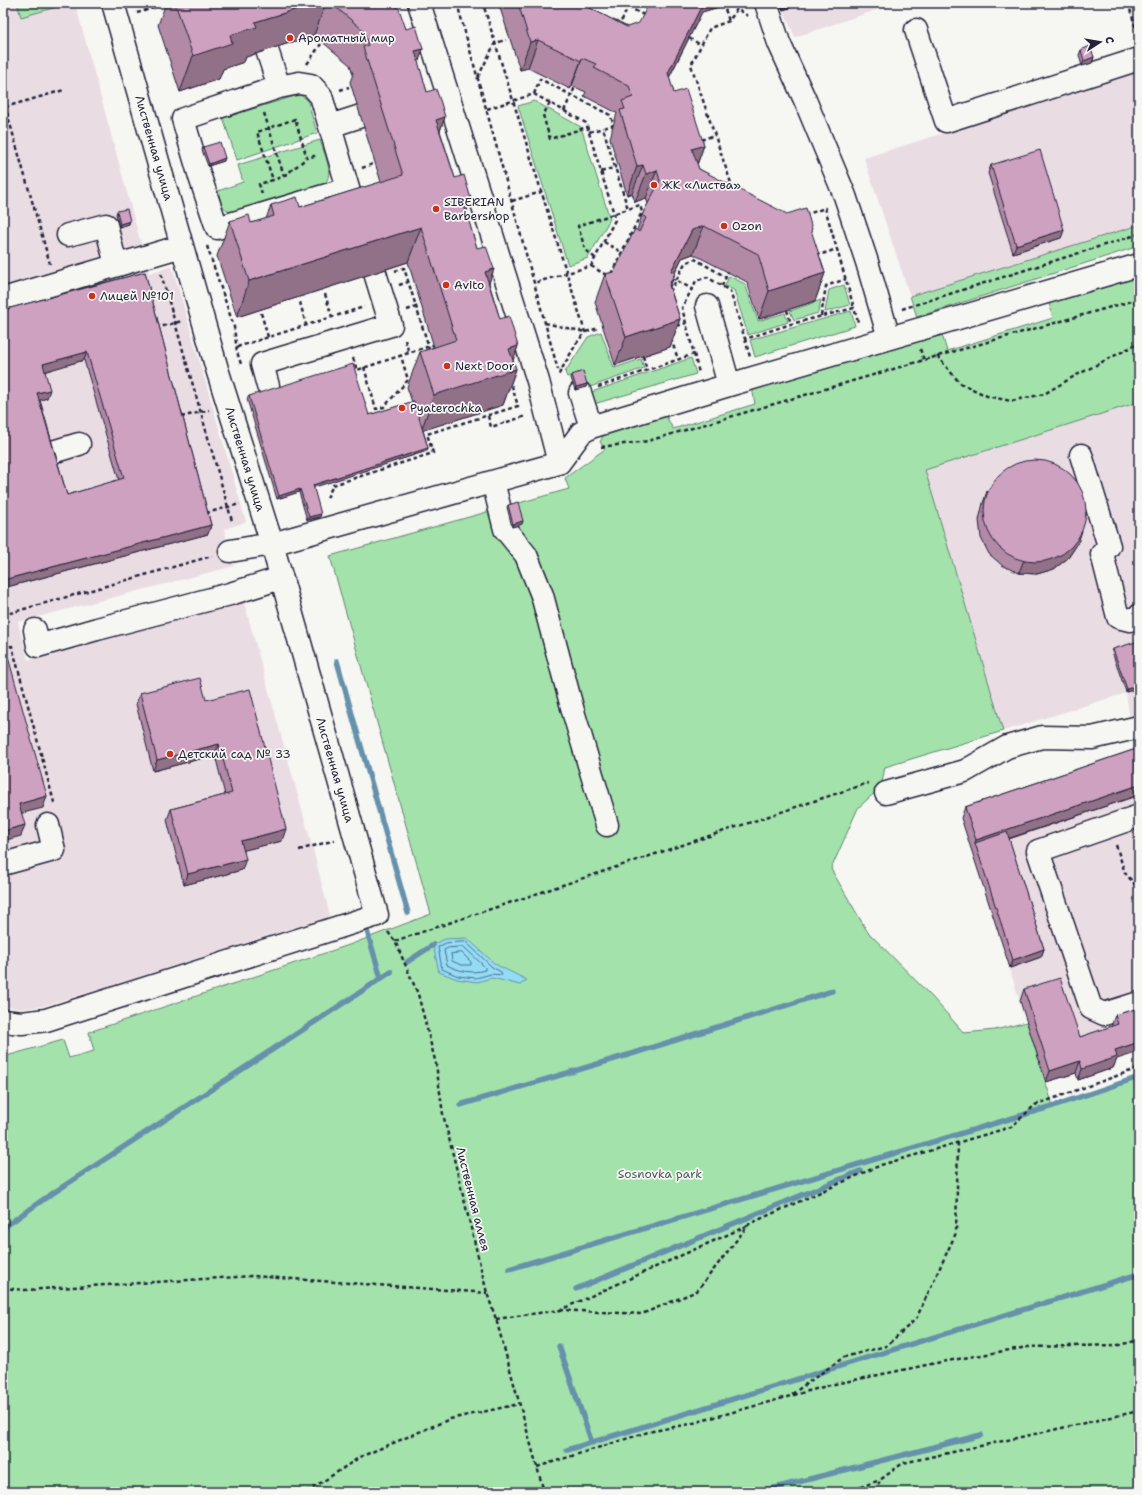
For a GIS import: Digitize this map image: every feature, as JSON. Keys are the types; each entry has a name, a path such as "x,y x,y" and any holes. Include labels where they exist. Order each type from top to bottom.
{"street":[{"name":"Лиственная улица","path":"113,3 217,369 272,544 377,915"},
{"path":"419,3 437,92 538,381 559,463"},
{"path":"766,3 779,43 805,100 845,196 867,262 889,338"},
{"path":"916,30 946,121 1139,59"},
{"path":"267,50 279,87"},
{"path":"347,189 218,228 200,178 183,119 279,87 299,83 311,85 321,96 347,189 358,220"},
{"path":"330,126 360,116"},
{"path":"68,235 106,225 116,265"},
{"path":"3,299 116,265 183,249"},
{"path":"230,551 272,544 319,513 493,482 559,463 586,430 729,385 1139,264"},
{"path":"268,386 262,364 391,325 375,273"},
{"path":"707,306 729,385"},
{"path":"580,396 586,430"},
{"path":"49,453 79,444"},
{"path":"1081,455 1109,546 1102,554 1118,617 1130,620 1139,616"},
{"path":"493,482 505,529 526,555 542,595 573,712 607,825"},
{"path":"34,630 38,646 230,594 281,578"},
{"path":"879,787 965,771 1007,747 1042,737 1092,738 1139,727"},
{"path":"1139,816 1038,851 1091,1008 1104,1014 1139,1003"},
{"path":"3,864 54,850 48,825"},
{"path":"3,1021 22,1023 46,1020 377,915"}],"path":[{"path":"136,13 170,3"},
{"path":"457,3 561,380"},
{"path":"480,3 484,7 585,332"},
{"path":"484,7 494,3"},
{"path":"612,24 622,20 630,3"},
{"path":"723,3 729,21"},
{"path":"1128,3 1139,38"},
{"path":"628,7 646,17"},
{"path":"734,192 691,65 710,28 729,21 738,9 748,16"},
{"path":"689,38 701,45"},
{"path":"478,77 495,43 506,40"},
{"path":"303,70 321,44"},
{"path":"534,94 540,79 610,115 614,125 589,132"},
{"path":"564,111 575,87"},
{"path":"5,107 64,90"},
{"path":"257,94 284,176"},
{"path":"486,109 534,94 586,123 616,220 591,266 534,283"},
{"path":"3,99 55,284"},
{"path":"550,103 543,115 550,139 587,127"},
{"path":"273,180 257,132 295,119 307,158"},
{"path":"603,128 617,167 628,209"},
{"path":"700,140 714,135"},
{"path":"268,213 259,184 284,176 307,158 336,149"},
{"path":"601,172 617,167"},
{"path":"512,201 541,192"},
{"path":"591,266 609,277 642,212 640,205 578,226 585,249 595,258"},
{"path":"800,217 825,208 854,308"},
{"path":"604,242 626,255"},
{"path":"183,249 214,244"},
{"path":"813,257 837,249"},
{"path":"668,297 685,263 695,259 726,277"},
{"path":"722,286 728,272"},
{"path":"161,273 232,520"},
{"path":"672,278 692,289"},
{"path":"821,316 826,286 846,280"},
{"path":"325,294 332,317"},
{"path":"586,430 596,448 648,441 936,356 1139,299"},
{"path":"237,347 384,301"},
{"path":"1134,301 1139,309"},
{"path":"300,302 306,325"},
{"path":"787,310 791,324"},
{"path":"261,313 268,337"},
{"path":"154,329 188,320"},
{"path":"545,323 585,332 599,328"},
{"path":"674,327 686,323"},
{"path":"569,356 585,332"},
{"path":"671,336 678,359"},
{"path":"745,338 751,361"},
{"path":"936,356 960,383 987,396 1011,401 1044,394 1073,377 1139,343"},
{"path":"353,358 357,370 434,345"},
{"path":"694,354 700,376"},
{"path":"364,367 376,409 384,407 408,380 401,356"},
{"path":"643,356 647,370"},
{"path":"319,513 333,485 433,453 427,434 518,406 509,378"},
{"path":"177,418 213,408"},
{"path":"488,416 491,427 532,414"},
{"path":"203,514 246,502"},
{"path":"3,615 230,551"},
{"path":"3,648 12,646 55,810 48,825"},
{"path":"395,941 879,787"},
{"path":"1110,826 1125,872 1139,889"},
{"path":"299,850 342,837"},
{"name":"Лиственная аллея","path":"377,915 395,941 418,994 436,1064 443,1114 487,1294 496,1319 544,1492"},
{"path":"560,1310 881,1165 1011,1127 1034,1105 1139,1068"},
{"path":"790,1396 844,1357 886,1346 916,1319 956,1233 958,1142"},
{"path":"496,1319 560,1310 642,1314 697,1291 749,1224"},
{"path":"3,1288 25,1290 253,1276 487,1294"},
{"path":"537,1467 648,1432 690,1424 830,1385 941,1362 1027,1347 1119,1345 1139,1340"},
{"path":"307,1492 360,1457 450,1419 519,1404"},
{"path":"847,1492 880,1480 903,1463 1139,1412"},
{"path":"876,1492 880,1480"}],"shaded area":[{"path":"3,3 75,3 149,273 172,266 246,522 224,529 234,566 18,622 28,660 243,599 330,916 117,984 43,1006 21,1009 3,1006"},
{"path":"780,3 897,3 795,37"},
{"path":"1139,72 1139,225 910,296 864,158"},
{"path":"1139,402 1139,1052 1111,1061 1113,1068 1078,1080 1076,1073 1046,1082 961,818 1136,759 1126,693 1003,731 925,470"}],"green space":[{"path":"17,3 63,3 64,5 21,17"},
{"path":"298,95 307,99 317,133 237,160 223,118"},
{"path":"534,101 581,127 610,219 588,258 568,265 518,106"},
{"path":"320,140 329,169 329,175 324,185 233,213 224,207 218,191 243,182 238,165"},
{"path":"1139,225 1139,246 917,317 910,296"},
{"name":"Sosnovka park","path":"1139,272 1139,402 925,470 1003,731 885,767 881,787 858,808 831,869 867,931 932,997 964,1033 995,1030 1027,1022 1053,1106 1139,1077 1139,1492 3,1492 3,1057 63,1040 69,1058 94,1051 89,1032 349,945 431,914 330,556 569,489 565,478 605,449 600,442 604,434 665,414 673,429 755,404 752,387 942,335 947,351 1053,318 1049,303"},
{"path":"729,276 745,284 758,321 785,313 788,322 748,335 734,290 725,286"},
{"path":"844,285 850,305 825,312 829,290"},
{"path":"821,300 818,313 794,320 790,311"},
{"path":"851,311 855,326 755,357 750,340"},
{"path":"601,332 614,368 641,359 644,368 587,388 582,372 567,377 565,372 588,337"},
{"path":"691,358 696,374 587,406 583,395"}],"water":[{"path":"467,938 495,964 527,980 520,985 492,978 477,982 457,979 439,972 433,945 445,939"}],"building":[{"path":"175,3 317,3 255,22 257,27 230,35 232,43 193,56"},
{"path":"331,3 392,3 399,9 406,29 416,26 423,49 415,51 427,92 436,89 445,117 436,120 455,178 464,175 471,199 463,202 477,248 486,246 494,269 485,272 500,319 509,316 518,346 509,349 516,369 434,395 420,352 456,340 421,227 249,281 230,221 249,215 251,223 274,216 271,205 297,197 300,207 403,175 363,47 368,45 363,30"},
{"name":"ЖК «Листва»","path":"518,3 587,3 586,6 627,27 639,23 649,3 703,3 668,73 674,93 686,89 704,145 692,149 699,169 787,214 806,208 811,230 825,273 769,291 758,254 704,226 692,230 671,271 675,273 669,285 680,319 626,337 605,274 614,272 635,229 639,232 646,218 642,215 660,181 657,170 646,174 643,165 637,166 620,110 625,109 622,101 633,97 629,86 594,68 596,64 582,58 581,61 538,40 530,42"},
{"path":"782,3 796,3 784,7"},
{"path":"1090,46 1094,57 1084,61 1081,50"},
{"path":"220,142 225,158 209,164 203,147"},
{"path":"1040,150 1064,230 1016,245 991,165"},
{"path":"127,209 130,221 120,224 117,211"},
{"path":"145,272 211,525 3,580 3,310","holes":["87,352 124,478 67,495 37,393 50,390 43,364"]},
{"path":"353,364 369,415 414,401 428,448 313,485 321,514 309,517 300,489 279,496 249,396"},
{"path":"583,371 587,384 576,387 572,375"},
{"path":"1035,460 1055,464 1063,468 1071,475 1078,483 1082,491 1086,511 1082,531 1078,539 1071,547 1063,554 1055,558 1035,562 1015,558 1007,554 999,547 992,539 988,531 984,511 988,491 992,483 999,475 1007,468 1015,464"},
{"path":"518,502 523,521 513,524 508,505"},
{"path":"1139,641 1139,685 1127,689 1113,649"},
{"path":"8,657 47,796 19,804 25,825 3,831 3,659"},
{"path":"200,678 206,700 250,689 286,829 241,841 246,859 188,874 171,809 232,793 219,744 157,760 140,693"},
{"path":"1139,748 1139,785 976,840 965,807"},
{"path":"1007,832 1044,949 1013,960 975,843"},
{"path":"1060,978 1080,1037 1118,1024 1115,1015 1139,1008 1139,1042 1115,1050 1117,1057 1082,1069 1080,1061 1050,1071 1024,989"}],"waterway":[{"path":"337,661 408,913"},
{"path":"367,931 381,978"},
{"path":"407,962 433,945"},
{"path":"3,1228 44,1199 391,972"},
{"path":"460,1105 628,1055 832,991"},
{"path":"509,1269 1053,1106 1139,1077"},
{"path":"576,1289 860,1171"},
{"path":"567,1450 1139,1274"},
{"path":"559,1346 592,1443"},
{"path":"759,1492 981,1435"}],"place":[{"name":"Ароматный мир","path":"290,38"},
{"name":"ЖК «Листва»","path":"654,185"},
{"name":"SIBERIAN Barbershop","path":"436,209"},
{"name":"Ozon","path":"724,226"},
{"name":"Avito","path":"446,285"},
{"name":"Лицей №101","path":"92,296"},
{"name":"Next Door","path":"447,366"},
{"name":"Pyaterochka","path":"402,408"},
{"name":"Детский сад № 33","path":"170,754"}]}
